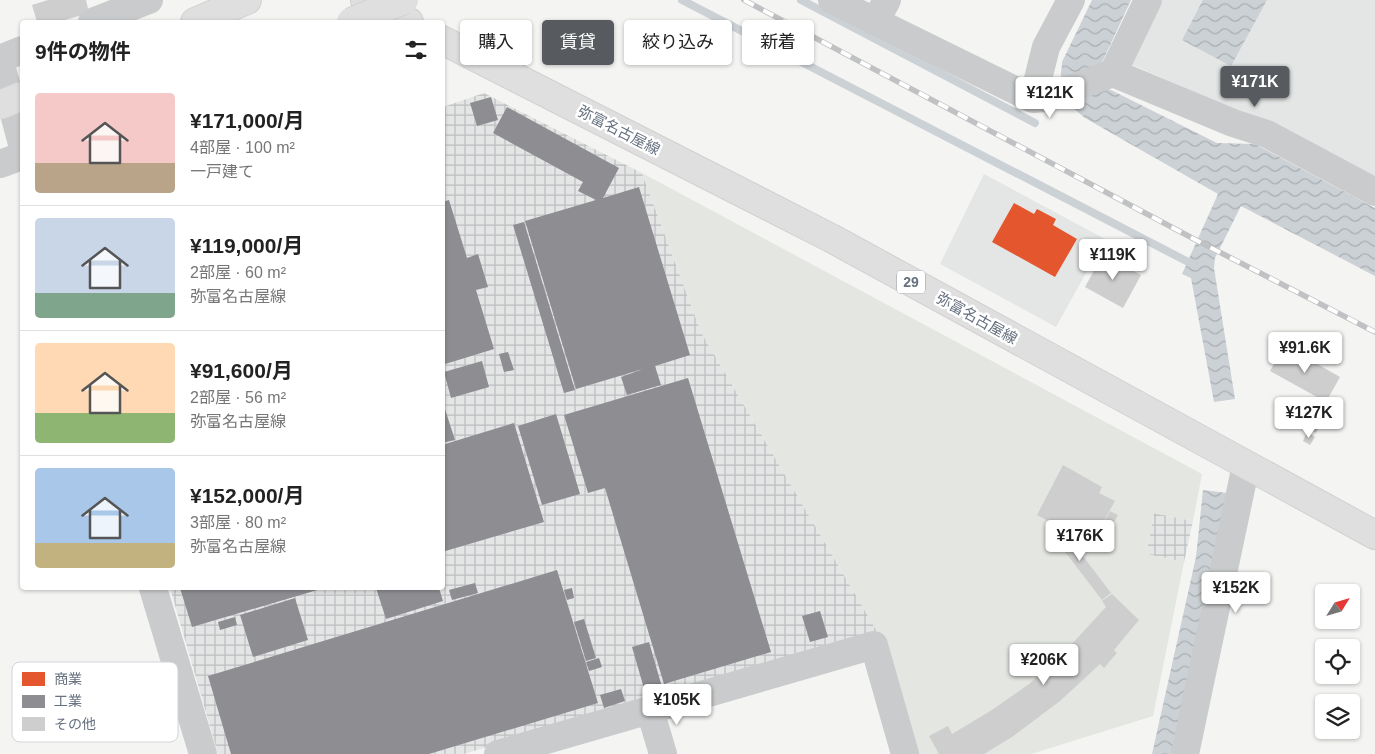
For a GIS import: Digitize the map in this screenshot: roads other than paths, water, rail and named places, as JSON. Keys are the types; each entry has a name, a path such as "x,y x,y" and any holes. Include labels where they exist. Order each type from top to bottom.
{"main road":[{"path":"199,20 247,0"},
{"path":"365,0 405,20"},
{"path":"356,20 404,0"},
{"name":"弥富名古屋線","path":"445,42 830,238 1375,535"},
{"path":"0,105 20,97"}],"street":[{"path":"97,20 149,0"},
{"path":"832,0 881,11 1043,97 1110,74 1233,123 1267,134 1375,192"},
{"path":"1043,97 1046,46 1071,0"},
{"path":"1110,74 1148,0"},
{"path":"20,51 0,60 20,136"},
{"path":"0,164 20,157"},
{"path":"1185,754 1246,465"},
{"path":"154,590 175,662"},
{"path":"498,754 874,645 905,754"},
{"path":"178,671 203,754"},
{"path":"650,710 663,754"}],"water":[{"path":"1092,0 1131,0 1099,69 1105,87 1217,143 1255,144 1375,208 1375,276 1241,206 1215,258 1214,268 1235,399 1214,402 1191,278 1182,274 1218,194 1085,118 1066,98 1062,88 1062,62"},
{"path":"1203,0 1267,0 1231,66 1182,40"},
{"path":"1203,490 1227,493 1174,754 1152,754 1196,557"}],"waterway":[{"path":"682,0 1196,266"},
{"path":"801,0 1035,123"}],"railway":[{"path":"744,0 1194,239 1375,332"}]}
